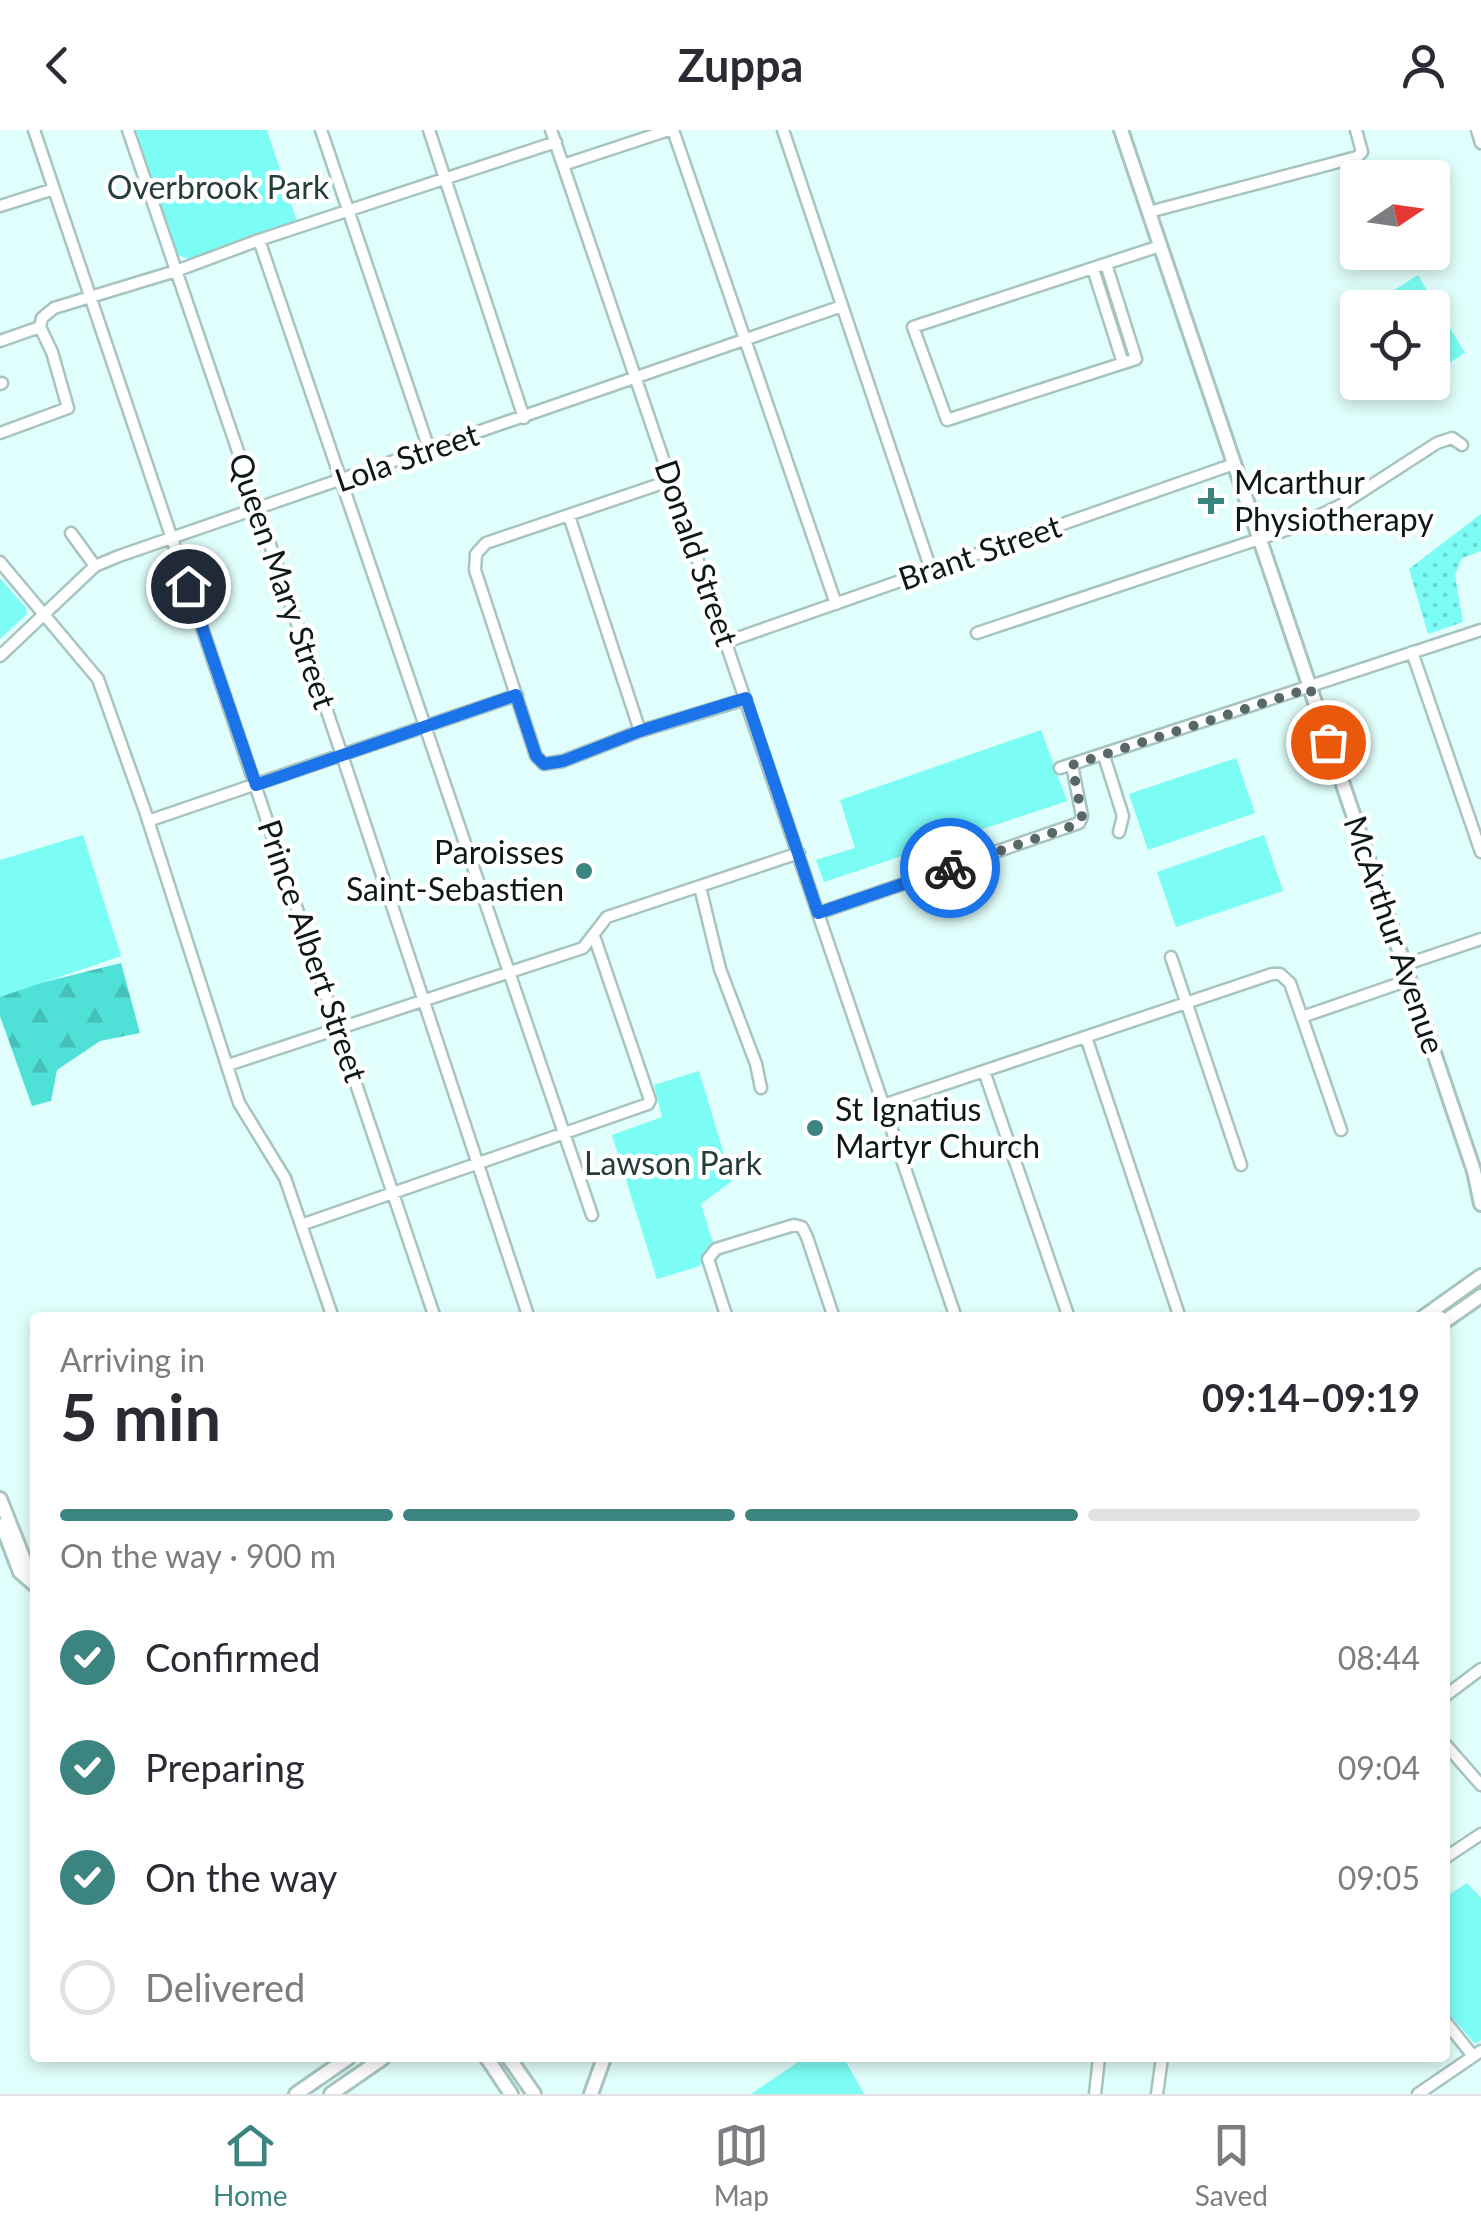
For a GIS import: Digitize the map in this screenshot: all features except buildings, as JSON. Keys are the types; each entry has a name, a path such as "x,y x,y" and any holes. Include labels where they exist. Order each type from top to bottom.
{"main road":[{"name":"McArthur Avenue","path":"1122,130 1477,1176 1481,1204"},
{"path":"1430,1312 1480,1276"},
{"path":"1450,1318 1481,1296"},
{"path":"0,1499 30,1567"},
{"path":"0,1518 14,1561 30,1581"},
{"path":"296,2094 342,2062"},
{"path":"330,2094 377,2062"},
{"path":"489,2062 511,2094"},
{"path":"513,2062 534,2094"},
{"path":"591,2094 603,2062"}],"street":[{"name":"Prince Albert Street","path":"34,130 433,1312"},
{"name":"Queen Mary Street","path":"128,130 342,755 526,1312"},
{"path":"321,130 429,449"},
{"path":"429,130 524,418"},
{"name":"Donald Street","path":"552,130 954,1312"},
{"path":"564,164 671,130 836,604"},
{"path":"783,130 931,570"},
{"path":"1149,212 1357,156 1362,152 1356,130"},
{"path":"1476,130 1481,143"},
{"path":"0,433 68,408 52,352 40,327 42,318 54,308 176,271 556,142"},
{"path":"0,206 54,189"},
{"path":"259,240 592,1215"},
{"path":"1106,264 1136,359 947,420 913,327 1160,246"},
{"path":"1093,269 1123,364"},
{"name":"Lola Street","path":"0,656 96,566 842,306"},
{"path":"0,341 40,327"},
{"path":"977,633 1260,539 1333,510 1443,440 1452,438 1462,444"},
{"name":"Brant Street","path":"726,642 1234,464"},
{"path":"672,480 486,544 476,554 475,570 536,756 544,764 563,761 640,731 746,698"},
{"path":"568,516 640,731"},
{"path":"71,533 96,566"},
{"path":"0,562 98,679 244,1114 277,1164 331,1312"},
{"path":"818,913 1078,824 1082,816 1066,766 1481,630"},
{"path":"1412,652 1481,852"},
{"path":"148,821 516,695"},
{"path":"1104,756 1124,816 1120,832"},
{"path":"228,1066 583,948 607,918 798,853"},
{"path":"700,887 720,970 756,1064 761,1088"},
{"path":"301,1225 648,1104 650,1100 594,936"},
{"path":"1404,964 1481,939"},
{"path":"1172,958 1241,1165"},
{"path":"883,1104 1272,974 1286,978 1341,1130"},
{"path":"1302,1017 1409,980"},
{"path":"1086,1036 1178,1312"},
{"path":"984,1071 1067,1312"},
{"path":"725,1312 708,1260 712,1253 794,1226 802,1228 807,1237 832,1312"},
{"path":"1450,1692 1481,1669"},
{"path":"1450,1751 1481,1785"},
{"path":"1450,1855 1481,1834"},
{"path":"1418,2094 1437,2089 1477,2054 1450,2025"},
{"path":"1095,2094 1099,2062"},
{"path":"1157,2094 1161,2062"}],"green space":[{"name":"Overbrook Park","path":"136,130 267,130 297,222 189,259 178,255"},
{"path":"1418,275 1427,290 1394,290"},
{"path":"1450,328 1465,353 1450,362"},
{"path":"1481,514 1481,551 1462,558 1455,575 1463,622 1428,634 1409,569"},
{"path":"0,578 27,614 0,639"},
{"path":"1041,730 1067,801 824,882 816,860 855,848 840,800"},
{"path":"1236,758 1255,813 1148,850 1129,794"},
{"path":"83,835 121,956 0,997 0,860"},
{"path":"1264,835 1283,891 1176,927 1157,872"},
{"path":"121,963 140,1033 100,1041 57,1070 51,1101 32,1106 0,1016 0,993"},
{"name":"Lawson Park","path":"699,1071 732,1181 701,1204 713,1243 700,1266 657,1279 612,1135 662,1117 654,1085"},
{"path":"1467,1883 1481,1898 1481,2040 1475,2044 1450,2015 1450,1894"},
{"path":"798,2062 846,2062 864,2094 751,2094"}],"way so far":[{"path":"950,868 1078,824 1082,816 1072,765 1310,688 1328,742"}],"place":[{"name":"Mcarthur Physiotherapy","path":"1211,501"},
{"name":"Paroisses Saint-Sebastien","path":"584,871"},
{"name":"St Ignatius Martyr Church","path":"815,1128"}],"route":[{"path":"188,586 256,785 516,695 536,756 544,764 563,761 640,731 746,698 818,913 950,868"}]}
